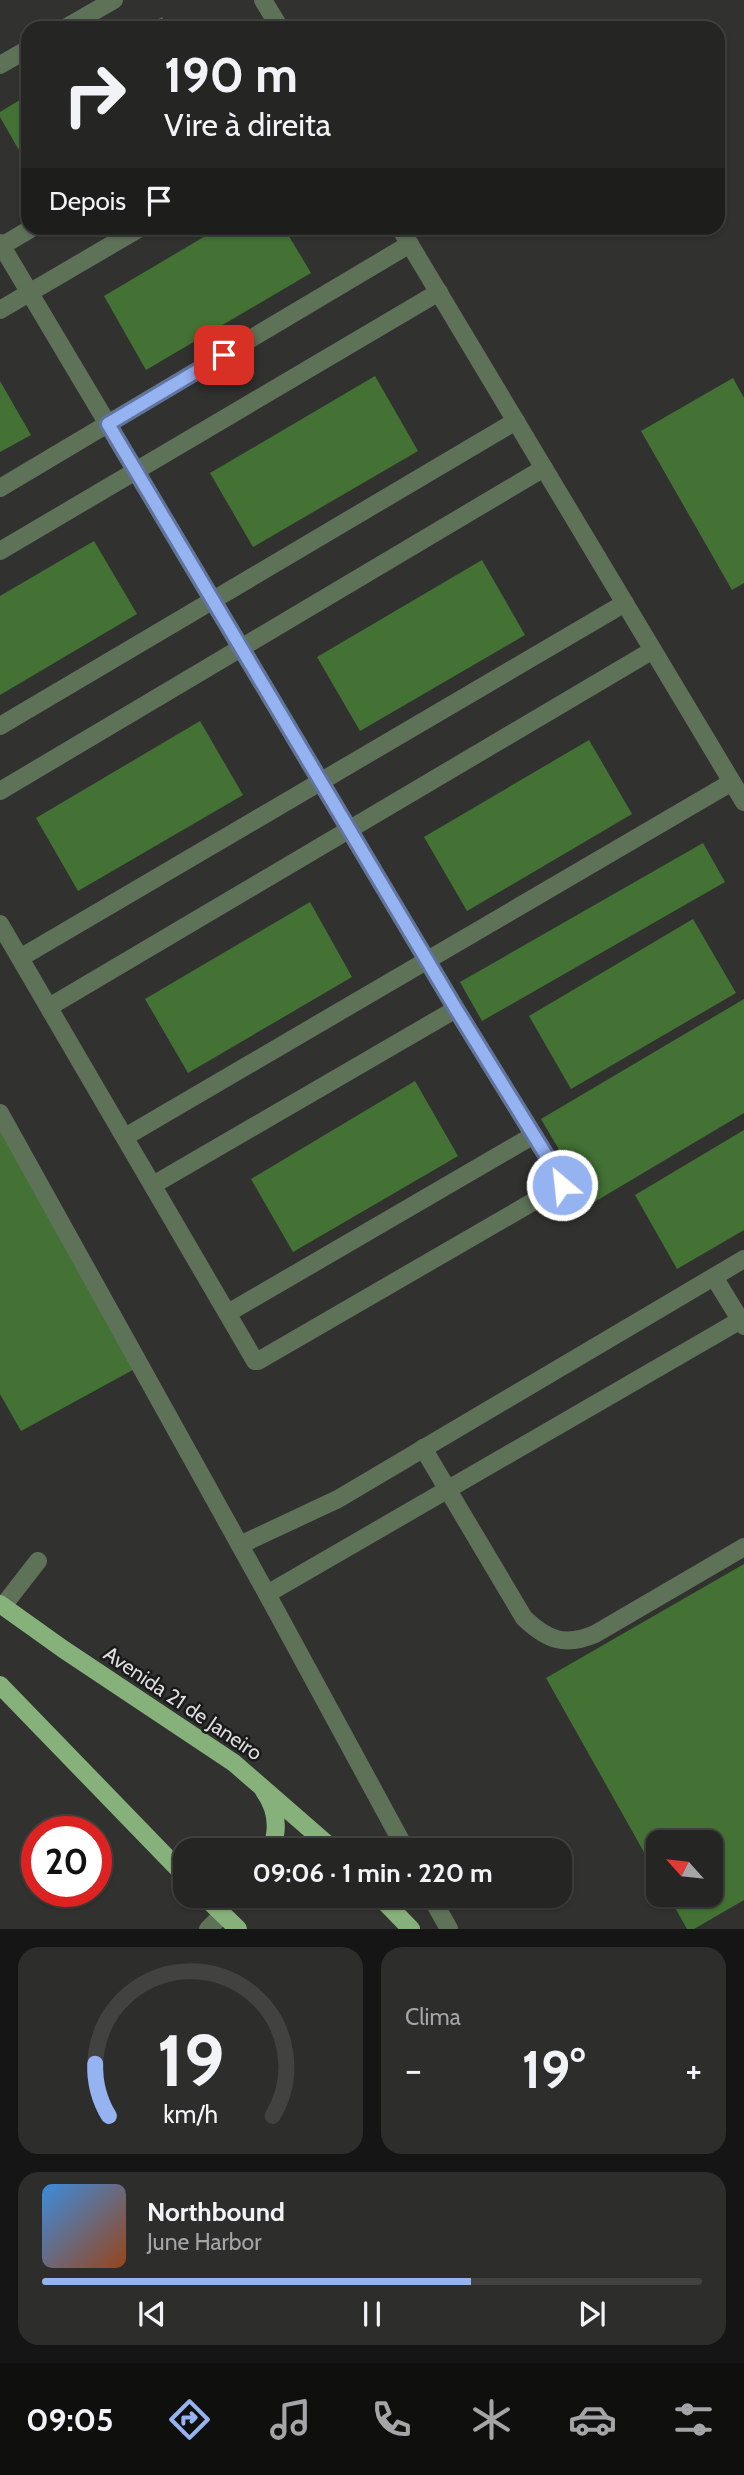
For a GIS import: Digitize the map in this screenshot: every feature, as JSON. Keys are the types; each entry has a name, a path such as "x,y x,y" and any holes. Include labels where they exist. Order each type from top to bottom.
{"main road":[{"name":"Avenida 21 de Janeiro","path":"2,1605 234,1763 321,1838"},
{"path":"0,1685 173,1864"},
{"path":"258,1782 270,1798 276,1817 276,1838"},
{"path":"215,1908 238,1929"},
{"path":"391,1908 411,1929"}],"street":[{"path":"77,21 114,0"},
{"path":"263,0 276,21"},
{"path":"0,65 21,53"},
{"path":"0,924 253,1358 258,1361 562,1183 1,245 21,234"},
{"path":"0,310 129,235"},
{"path":"404,235 744,802"},
{"path":"0,488 410,244"},
{"path":"0,551 439,292"},
{"path":"0,726 516,421"},
{"path":"0,791 544,468"},
{"path":"20,958 625,603"},
{"path":"49,1007 653,650"},
{"path":"125,1138 732,782"},
{"path":"153,1185 456,1009"},
{"path":"0,1112 399,1838"},
{"path":"228,1313 534,1135"},
{"path":"240,1545 338,1499 744,1259"},
{"path":"267,1594 743,1321 714,1277"},
{"path":"422,1448 524,1618 542,1633 565,1642 581,1640 595,1634 744,1547"},
{"path":"2,1605 38,1561"},
{"path":"437,1908 449,1929"},
{"path":"208,1929 222,1915"}],"building":[{"path":"21,99 21,154 0,117 0,112"},
{"path":"207,235 288,235 311,273 146,370 104,296"},
{"path":"375,376 418,451 253,547 210,473"},
{"path":"733,378 744,398 744,583 732,590 641,431"},
{"path":"0,381 31,435 0,452"},
{"path":"94,541 137,614 0,695 0,596"},
{"path":"482,560 525,635 360,731 317,657"},
{"path":"200,721 243,795 78,891 36,818"},
{"path":"589,740 632,814 467,911 424,837"},
{"path":"703,843 725,882 482,1021 460,982"},
{"path":"310,902 352,977 188,1073 145,999"},
{"path":"693,919 736,993 571,1089 529,1016"},
{"path":"744,999 744,1113 591,1204 541,1119"},
{"path":"415,1081 458,1156 293,1252 251,1179"},
{"path":"0,1125 140,1366 21,1431 0,1394"},
{"path":"744,1130 744,1230 677,1269 635,1195"},
{"path":"744,1564 744,1900 694,1929 687,1929 675,1908 723,1908 723,1830 646,1830 646,1856 546,1678"}],"route":[{"path":"224,355 108,424 562,1185"}]}
